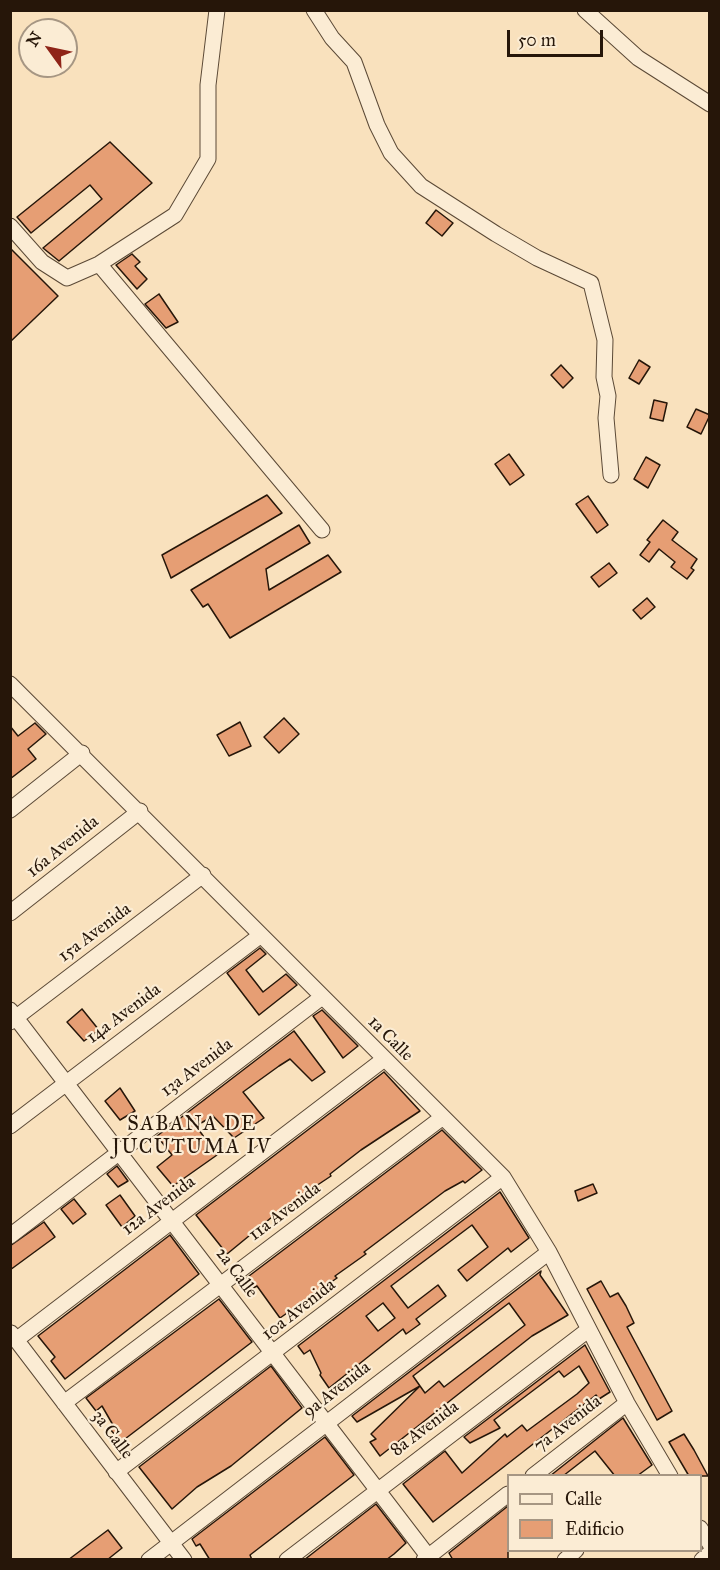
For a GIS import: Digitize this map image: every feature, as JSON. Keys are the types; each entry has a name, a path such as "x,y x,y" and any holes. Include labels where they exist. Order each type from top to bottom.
{"street":[{"path":"10,226 42,262 67,278 99,264 176,214 208,159 208,85 217,10"},
{"path":"314,10 332,38 354,62 377,125 391,153 421,186 495,234 591,283 605,340 604,377 608,396 606,418 611,475"},
{"path":"585,10 638,58 710,104"},
{"path":"99,264 322,530"},
{"name":"1a Calle","path":"14,692 82,753 140,810 383,1060 503,1177 549,1252 627,1403 669,1474"},
{"path":"10,810 82,753"},
{"name":"16a Avenida","path":"10,913 140,810"},
{"name":"15a Avenida","path":"12,1016 202,875"},
{"name":"14a Avenida","path":"10,1126 261,935"},
{"name":"13a Avenida","path":"10,1236 322,997"},
{"name":"2a Calle","path":"12,1016 327,1423 427,1558"},
{"name":"12a Avenida","path":"13,1337 172,1221 383,1060"},
{"name":"11a Avenida","path":"64,1403 444,1117"},
{"name":"10a Avenida","path":"116,1472 274,1354 503,1177"},
{"name":"9a Avenida","path":"149,1560 549,1252"},
{"name":"8a Avenida","path":"286,1560 588,1330"},
{"name":"3a Calle","path":"13,1337 184,1560"},
{"name":"7a Avenida","path":"536,1474 627,1403"},
{"path":"427,1558 507,1495"},
{"path":"702,1531 710,1544"},
{"path":"702,1560 710,1553"}],"building":[{"path":"110,142 152,183 59,261 43,248 102,199 90,185 31,233 17,217"},
{"path":"436,210 453,223 442,236 426,223"},
{"path":"10,248 58,296 10,342"},
{"path":"132,254 140,262 135,266 147,279 137,289 116,265"},
{"path":"159,294 178,322 166,328 145,304"},
{"path":"639,360 650,367 639,384 629,378"},
{"path":"561,365 573,378 563,388 551,375"},
{"path":"654,400 667,403 663,421 650,418"},
{"path":"696,409 710,415 701,434 687,427"},
{"path":"509,454 524,475 510,485 495,464"},
{"path":"646,457 660,465 648,488 634,479"},
{"path":"267,495 282,513 171,578 162,555"},
{"path":"588,496 608,525 597,533 576,504"},
{"path":"663,520 678,532 672,540 697,559 691,568 694,570 687,579 671,567 675,562 659,549 649,562 640,555 650,542 647,540"},
{"path":"299,525 310,543 266,569 269,590 328,555 341,572 230,638 208,604 203,607 191,590"},
{"path":"609,563 617,573 599,587 591,577"},
{"path":"647,598 655,607 641,619 633,610"},
{"path":"284,718 299,734 279,753 264,737"},
{"path":"240,722 251,746 229,756 217,735"},
{"path":"35,723 46,734 28,749 36,759 10,779 10,726 18,736"},
{"path":"260,948 266,954 246,970 263,992 286,974 297,985 259,1015 227,973"},
{"path":"82,1009 99,1030 84,1041 67,1022"},
{"path":"322,1010 358,1046 343,1058 313,1016"},
{"path":"294,1031 325,1072 312,1081 290,1059 243,1092 264,1118 234,1138 213,1116 196,1126 217,1155 173,1186 157,1167 172,1155 157,1136"},
{"path":"384,1072 420,1111 361,1150 330,1174 331,1176 283,1208 227,1254 196,1215"},
{"path":"120,1088 135,1111 120,1120 105,1101"},
{"path":"442,1130 482,1170 465,1183 463,1181 445,1191 364,1252 366,1254 335,1276 337,1278 280,1318 257,1286 251,1289 245,1279"},
{"path":"117,1166 128,1181 118,1187 107,1174"},
{"path":"593,1184 597,1193 578,1201 575,1191"},
{"path":"500,1192 529,1238 511,1252 508,1248 467,1281 458,1270 488,1247 472,1225 391,1286 408,1308 438,1285 446,1296 416,1319 420,1324 406,1334 403,1329 329,1388 320,1375 310,1350 304,1354 298,1346","holes":["383,1303 395,1318 378,1331 366,1316"]},
{"path":"120,1195 135,1216 122,1227 106,1205"},
{"path":"74,1199 86,1214 73,1224 61,1209"},
{"path":"44,1222 55,1237 10,1270 10,1246"},
{"path":"170,1235 199,1274 65,1379 51,1361 55,1357 38,1336"},
{"path":"541,1271 540,1275 568,1315 532,1336 380,1456 370,1442 376,1439 371,1434 420,1386 357,1422 352,1416","holes":["509,1303 525,1325 444,1387 439,1381 425,1393 413,1376"]},
{"path":"601,1281 610,1297 618,1293 626,1306 634,1323 627,1327 672,1411 657,1420 587,1289"},
{"path":"219,1299 252,1342 121,1442 110,1429 113,1425 102,1406 96,1411 86,1398"},
{"path":"585,1345 610,1392 599,1399 596,1395 433,1522 403,1484 445,1451 462,1473 505,1434 507,1437 522,1425 527,1431 577,1394 589,1383 579,1366 564,1377 559,1371 494,1420 500,1428 470,1443 464,1437"},
{"path":"271,1366 302,1408 231,1466 197,1487 172,1509 139,1467"},
{"path":"623,1418 652,1465 640,1474 613,1474 595,1451 566,1474 553,1474"},
{"path":"684,1434 708,1476 688,1474 669,1442"},
{"path":"325,1437 354,1475 250,1555 252,1560 210,1560 200,1544 196,1546 192,1539"},
{"path":"376,1504 406,1543 394,1554 386,1560 304,1560"},
{"path":"507,1507 508,1560 453,1560 449,1553"},
{"path":"108,1530 122,1548 107,1560 68,1560"}],"district":[{"name":"SABANA DE JUCUTUMA IV","path":"192,1136"}]}
